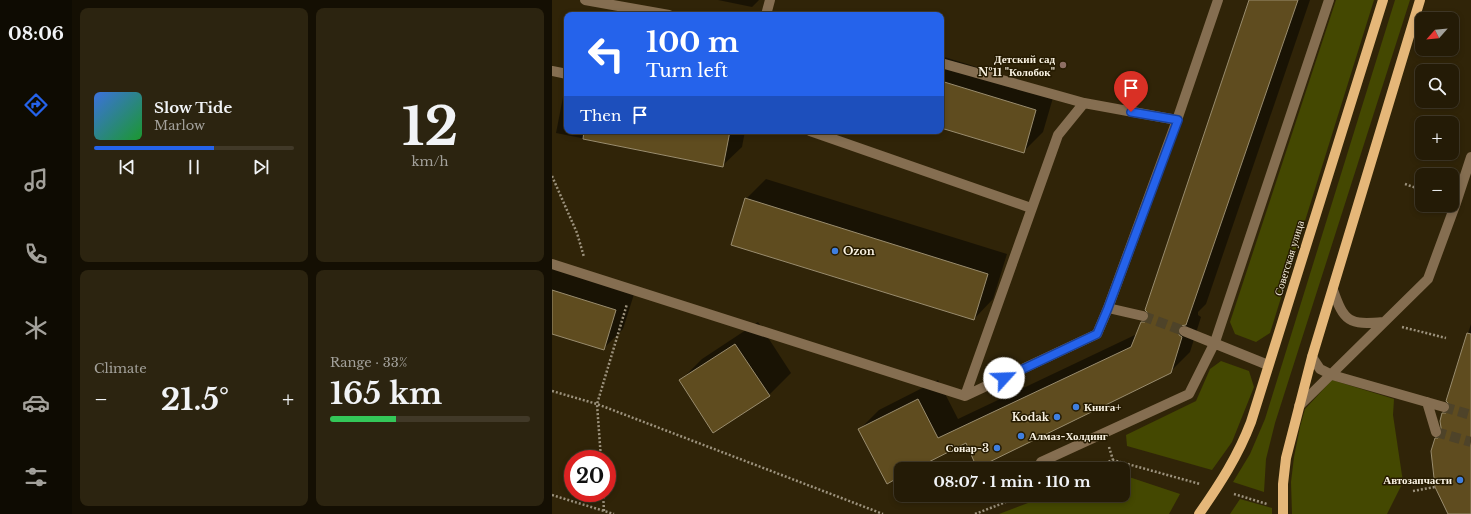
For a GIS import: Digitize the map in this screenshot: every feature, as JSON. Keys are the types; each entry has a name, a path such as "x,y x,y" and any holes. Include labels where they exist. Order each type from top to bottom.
{"main road":[{"name":"Советская улица","path":"1199,514 1242,446 1251,422 1383,0"},
{"path":"1283,514 1286,458 1312,357 1420,0"}],"lane":[{"path":"585,0 652,12"},
{"path":"769,12 770,0"},
{"path":"552,264 965,396 1097,334 1178,120 1218,0"},
{"path":"1041,462 1189,394 1215,342 1329,0"},
{"path":"944,64 1084,103 1178,120"},
{"path":"552,71 564,73"},
{"path":"965,396 1058,135 1084,103"},
{"path":"819,134 1031,208"},
{"path":"1299,406 1428,279 1471,157"},
{"path":"1333,290 1340,308 1348,319 1363,324 1383,322"},
{"path":"1108,308 1143,316"},
{"path":"1184,331 1215,342 1268,365"},
{"path":"1312,357 1320,370 1332,375 1444,407"},
{"path":"1427,402 1436,432"}],"path":[{"path":"552,176 577,233 590,276"},
{"path":"1405,184 1415,188"},
{"path":"600,450 597,404 631,290"},
{"path":"1383,322 1446,338"},
{"path":"552,391 597,404 883,514"},
{"path":"1108,462 1113,460 1120,462"},
{"path":"1130,465 1202,485"},
{"path":"1413,491 1435,487"},
{"path":"1234,494 1267,504"},
{"path":"552,495 614,514"},
{"path":"604,502 604,511"},
{"path":"975,514 1006,502"}],"shaded area":[{"path":"1336,0 1374,0 1270,333 1256,342 1235,334 1230,322"},
{"path":"1395,0 1410,0 1275,423 1266,459 1264,492 1233,482 1250,454 1265,419"},
{"path":"1221,361 1249,371 1254,387 1232,442 1212,470 1127,446 1126,435 1196,401 1210,369"},
{"path":"1332,380 1394,399 1393,415 1403,482 1387,514 1292,514 1291,482 1294,457 1305,409"},
{"path":"1130,477 1180,494 1169,514 999,514 1031,502 1130,502"},
{"path":"1240,499 1272,508 1272,514 1230,514"}],"building":[{"path":"1249,0 1298,0 1186,325 1180,326 1178,329 1179,335 1182,337 1171,373 989,462 974,462 966,443 929,462 894,462 894,480 887,484 858,429 918,399 938,438 1131,347 1141,322 1145,322 1149,318 1149,314 1145,310"},
{"path":"944,82 1036,110 1024,153 944,129"},
{"path":"584,134 729,134 723,167 583,139"},
{"path":"745,198 988,274 974,320 731,245"},
{"path":"552,290 616,310 604,350 552,334"},
{"path":"1467,333 1471,334 1471,514 1448,514 1435,487 1431,451 1435,438 1438,438 1442,434 1440,421 1442,413 1446,413 1450,409 1450,405 1446,401"},
{"path":"735,344 770,396 713,433 679,380"}],"tunnel":[{"path":"1143,316 1184,331"},
{"path":"1444,407 1471,415"},
{"path":"1436,432 1471,442"}],"place":[{"name":"Детский сад №11 \"Колобок\"","path":"1063,65"},
{"name":"Ozon","path":"835,251"},
{"name":"Книга+","path":"1076,407"},
{"name":"Kodak","path":"1057,417"},
{"name":"Алмаз-Холдинг","path":"1021,436"},
{"name":"Сонар-3","path":"997,448"},
{"name":"Автозапчасти","path":"1460,480"}],"route":[{"path":"1004,378 1097,334 1178,120 1131,112"}]}
